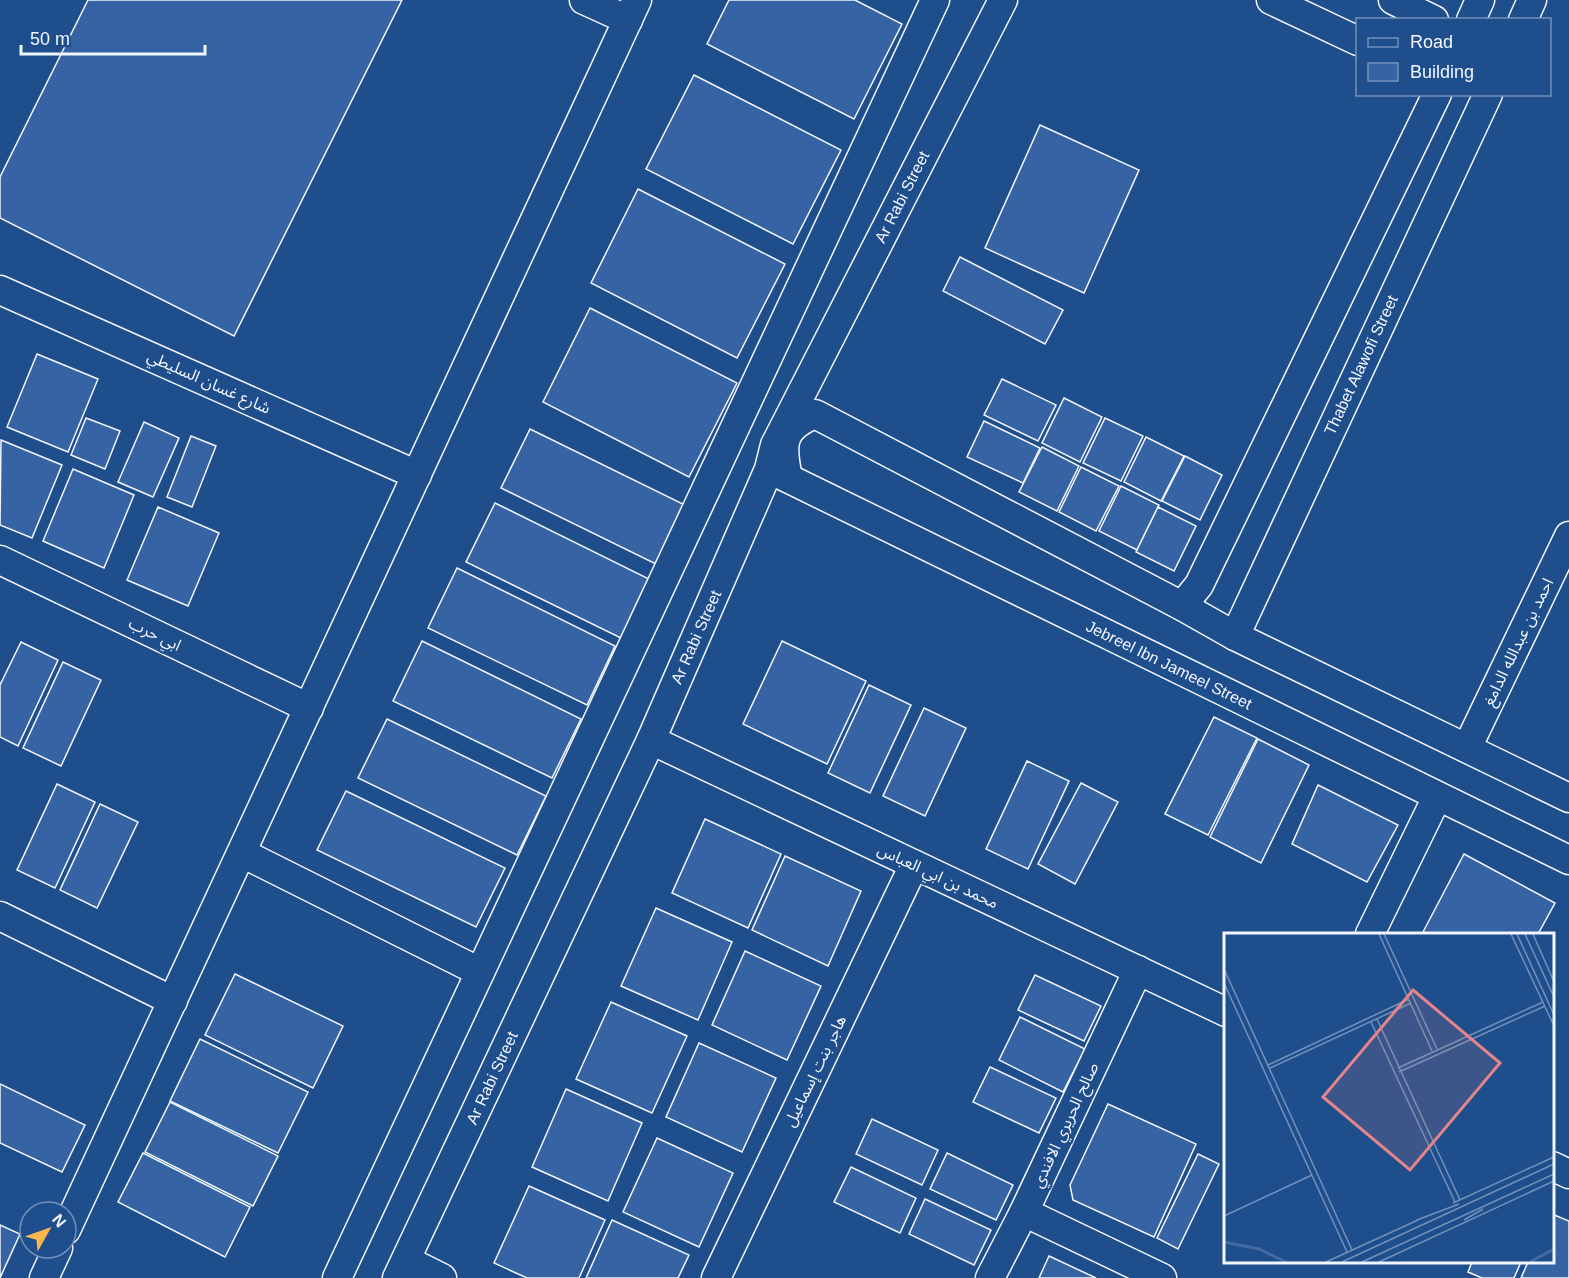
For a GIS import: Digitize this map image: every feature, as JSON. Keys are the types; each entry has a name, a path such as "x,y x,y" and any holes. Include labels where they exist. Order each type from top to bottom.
{"street":[{"path":"78,1204 632,10 584,0"},
{"path":"337,1278 935,0"},
{"name":"Ar Rabi Street","path":"401,1269 779,474 775,445 1003,0"},
{"path":"1271,0 1356,40"},
{"path":"1393,0 1430,18"},
{"path":"1472,18 1480,0"},
{"path":"1524,18 1532,0"},
{"path":"1190,595 1436,96"},
{"name":"Thabet Alawofi Street","path":"1235,636 1487,96"},
{"name":"شارع غسان السليطي","path":"2,297 417,475"},
{"path":"779,474 787,434 799,420 815,414 1190,595 1235,636 1569,798"},
{"name":"Jebreel Ibn Jameel Street","path":"779,474 1569,860"},
{"name":"احمد بن عبدالله الدامغ","path":"1467,748 1569,536"},
{"name":"ابي حرب","path":"0,560 309,708"},
{"path":"1190,595 1206,612 1228,622 1249,606"},
{"name":"محمد بن ابي العباس","path":"651,740 1224,1011"},
{"path":"1370,933 1437,797"},
{"path":"242,853 480,972"},
{"name":"هاجر بنت إسماعيل","path":"716,1278 914,865"},
{"path":"0,916 173,1001"},
{"name":"صالح الحريري الافندي","path":"990,1278 1024,1212 1138,970"},
{"path":"1554,1167 1569,1174"},
{"path":"1024,1212 1162,1278"},
{"path":"44,1278 52,1260"},
{"path":"401,1269 442,1278"}],"building":[{"path":"88,0 402,0 234,336 0,218 0,177"},
{"path":"729,0 855,0 902,24 854,119 707,44"},
{"path":"694,75 841,150 793,244 646,169"},
{"path":"1040,125 1139,170 1084,293 985,248"},
{"path":"638,189 785,264 737,358 591,283"},
{"path":"960,257 1063,310 1045,344 943,291"},
{"path":"590,308 737,383 689,477 543,402"},
{"path":"37,354 98,379 68,452 7,427"},
{"path":"1002,379 1056,405 1038,441 984,415"},
{"path":"1064,398 1102,417 1080,462 1042,443"},
{"path":"86,418 120,431 105,469 71,455"},
{"path":"1105,418 1143,436 1121,481 1083,463"},
{"path":"984,421 1040,448 1023,483 967,457"},
{"path":"144,422 179,438 153,497 118,482"},
{"path":"530,429 689,507 660,566 501,488"},
{"path":"191,436 216,446 192,507 167,497"},
{"path":"1146,437 1184,456 1161,501 1124,482"},
{"path":"1,440 62,465 32,538 0,525"},
{"path":"1042,447 1079,466 1057,511 1019,492"},
{"path":"1185,456 1222,475 1200,520 1162,501"},
{"path":"1081,467 1119,486 1096,531 1059,512"},
{"path":"73,469 134,495 104,568 43,541"},
{"path":"1121,486 1159,505 1137,550 1099,531"},
{"path":"495,503 653,581 625,640 466,562"},
{"path":"158,507 219,533 188,606 127,580"},
{"path":"1158,507 1196,526 1174,571 1136,552"},
{"path":"457,568 615,646 587,705 428,628"},
{"path":"422,641 581,719 552,778 393,701"},
{"path":"782,641 866,681 827,764 743,724"},
{"path":"21,642 58,660 18,746 0,737 0,685"},
{"path":"63,662 101,680 61,766 23,748"},
{"path":"869,685 911,705 870,793 828,773"},
{"path":"924,708 966,728 925,816 883,796"},
{"path":"1214,717 1257,738 1208,835 1165,814"},
{"path":"387,719 546,796 517,855 358,778"},
{"path":"1258,739 1309,765 1261,863 1210,837"},
{"path":"1027,761 1069,781 1028,869 986,849"},
{"path":"1081,783 1118,802 1075,884 1038,864"},
{"path":"57,784 95,802 55,888 17,870"},
{"path":"1318,785 1398,825 1367,882 1292,844"},
{"path":"346,791 505,868 476,927 317,850"},
{"path":"100,804 138,822 97,908 60,890"},
{"path":"705,819 781,854 748,928 672,893"},
{"path":"1464,854 1555,903 1539,933 1423,932"},
{"path":"785,856 861,891 828,966 752,930"},
{"path":"656,908 732,942 698,1020 621,986"},
{"path":"745,951 821,986 787,1060 712,1025"},
{"path":"235,974 343,1026 313,1088 205,1035"},
{"path":"1035,975 1101,1006 1084,1041 1018,1010"},
{"path":"611,1002 687,1036 652,1113 576,1079"},
{"path":"1020,1017 1085,1049 1063,1092 999,1060"},
{"path":"200,1039 308,1092 278,1153 170,1101"},
{"path":"699,1043 776,1078 742,1152 666,1117"},
{"path":"990,1067 1056,1098 1039,1133 973,1102"},
{"path":"0,1084 85,1125 62,1172 0,1143"},
{"path":"566,1089 642,1123 608,1201 532,1167"},
{"path":"170,1102 278,1156 253,1206 145,1152"},
{"path":"1108,1104 1196,1144 1154,1237 1073,1200 1070,1185"},
{"path":"872,1119 938,1150 922,1185 856,1154"},
{"path":"657,1138 733,1173 699,1247 623,1212"},
{"path":"143,1153 250,1207 225,1257 118,1202"},
{"path":"947,1153 1013,1185 996,1220 930,1189"},
{"path":"1198,1154 1219,1164 1178,1249 1157,1238"},
{"path":"851,1167 916,1198 900,1233 834,1202"},
{"path":"529,1186 605,1220 579,1278 527,1278 494,1263"},
{"path":"925,1199 991,1230 974,1265 909,1234"},
{"path":"1554,1215 1569,1221 1569,1278 1521,1278 1528,1263 1554,1263"},
{"path":"612,1220 689,1255 678,1278 586,1278"},
{"path":"0,1225 18,1233 18,1238 0,1278"},
{"path":"1049,1256 1096,1278 1039,1278"},
{"path":"1472,1263 1521,1263 1514,1278 1482,1278 1468,1272"}]}
